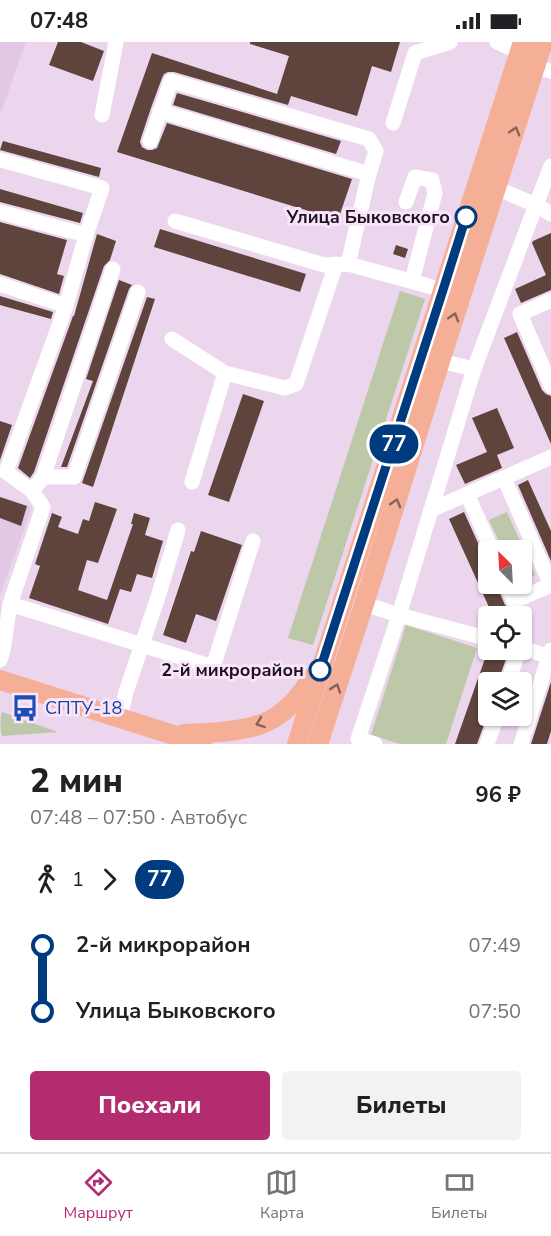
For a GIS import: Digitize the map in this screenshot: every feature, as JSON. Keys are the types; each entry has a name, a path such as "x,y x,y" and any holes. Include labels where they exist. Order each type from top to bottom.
{"main road":[{"path":"297,744 443,290 529,59 543,42"},
{"path":"318,744 496,188 529,59"},
{"path":"178,740 264,723 283,712 296,700 309,682 326,651"},
{"path":"0,680 120,718 178,740 202,744"}],"lane":[{"path":"102,115 116,42"},
{"path":"393,123 415,54 450,42"},
{"path":"497,42 529,59"},
{"path":"150,141 171,81 369,139 376,151 342,264 296,384 285,388 225,373 172,339"},
{"path":"160,111 369,174"},
{"path":"0,660 10,604 43,507 33,490 6,472 66,306 102,188 1,160"},
{"path":"375,744 358,739 399,615 474,369 551,166"},
{"path":"406,202 415,177 432,180 435,193 412,281"},
{"path":"496,188 551,214"},
{"path":"0,212 86,235"},
{"path":"175,221 324,265 342,264 443,290"},
{"path":"33,490 43,477 113,269"},
{"path":"0,284 66,306"},
{"path":"43,477 74,477 138,292"},
{"path":"551,300 519,314 551,386"},
{"path":"440,361 474,369"},
{"path":"192,482 225,373"},
{"path":"431,510 551,457"},
{"path":"504,478 551,585 532,594"},
{"path":"467,494 488,540"},
{"path":"120,718 178,530"},
{"path":"10,604 213,667 253,541"},
{"path":"510,594 514,602 531,594"},
{"path":"364,604 478,636"},
{"path":"521,744 550,654 532,651"},
{"path":"487,744 493,726"}],"shaded area":[{"path":"0,42 26,42 0,115"},
{"path":"0,496 32,507 0,596"}],"green space":[{"path":"400,291 425,299 313,645 288,638"},
{"path":"507,512 519,540 498,540 489,520"},
{"path":"406,625 477,648 446,744 400,744 371,735"},
{"path":"2,712 58,732 2,736 0,724"}],"building":[{"path":"58,42 81,42 104,51 93,81 49,65"},
{"path":"250,42 400,42 391,72 372,66 357,116 291,96 288,105 168,72 162,78 151,108 140,142 142,147 147,150 157,148 167,123 352,179 338,220 117,152 152,53 277,94 289,56 250,44"},
{"path":"177,93 341,141 336,154 173,105"},
{"path":"3,141 101,168 99,177 0,150"},
{"path":"0,189 83,213 80,223 0,202"},
{"path":"0,222 67,240 57,274 64,276 59,294 0,274"},
{"path":"160,229 306,274 300,292 154,247"},
{"path":"551,233 551,290 521,303 515,289 546,275 532,243"},
{"path":"97,234 116,241 110,260 104,266 30,478 18,468 74,316"},
{"path":"396,245 408,249 405,258 393,254"},
{"path":"119,280 132,285 67,467 61,467 93,381 86,379"},
{"path":"0,296 53,312 51,319 0,305"},
{"path":"147,297 155,299 93,487 82,483"},
{"path":"517,332 542,390 551,396 551,444 504,338"},
{"path":"243,394 264,401 229,502 208,495"},
{"path":"497,408 514,448 497,455 502,468 465,484 456,465 487,452 472,418"},
{"path":"0,421 12,425 0,460"},
{"path":"528,480 551,531 551,561 518,485"},
{"path":"0,497 27,506 21,526 0,518"},
{"path":"95,502 117,509 98,563 87,560 78,590 107,600 133,524 131,524 134,513 150,518 145,535 163,541 152,578 137,574 131,592 120,589 108,624 29,598 40,566 35,564 52,513 62,517 58,527 78,534 83,519 89,521"},
{"path":"464,512 478,543 478,583 449,519"},
{"path":"201,531 242,545 216,621 196,614 186,643 163,635 191,551 194,552"},
{"path":"483,594 500,594 506,606 488,606"},
{"path":"484,660 506,660 501,672 480,672"},
{"path":"478,678 478,726 484,726 477,744 455,744"},
{"path":"551,682 551,731 547,744 531,744"}],"bus line":[{"name":"77","path":"320,670 466,217"}],"place":[{"name":"Улица Быковского","path":"466,217"},
{"name":"2-й микрорайон","path":"320,670"},
{"name":"СПТУ-18","path":"25,708"}]}
